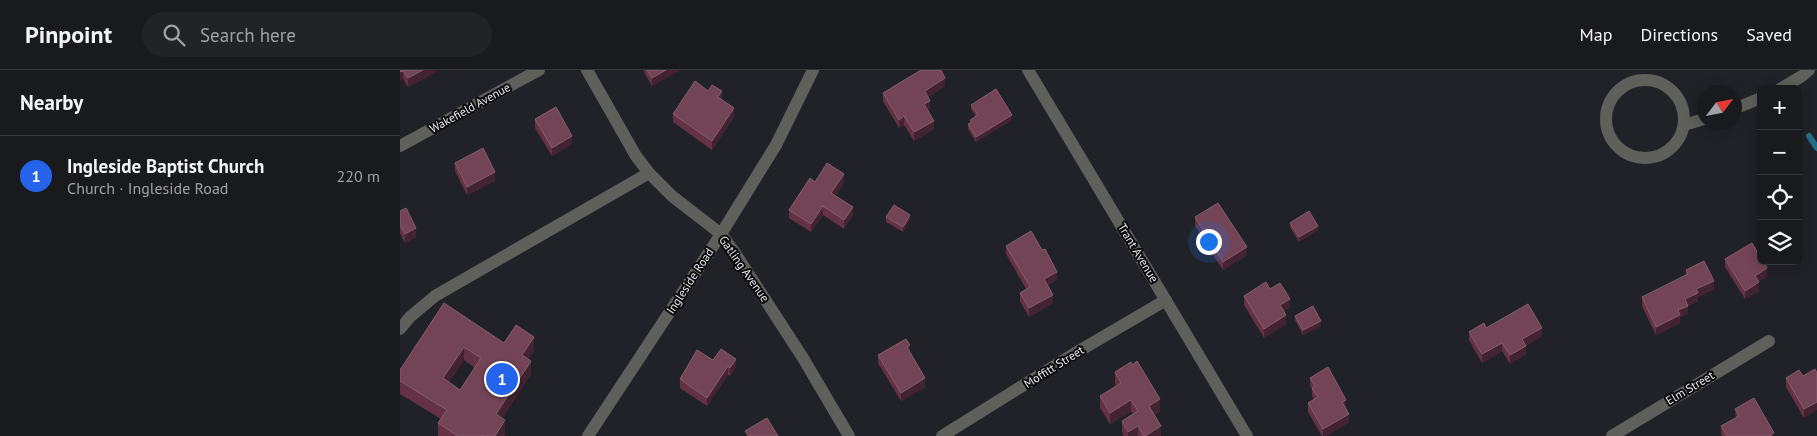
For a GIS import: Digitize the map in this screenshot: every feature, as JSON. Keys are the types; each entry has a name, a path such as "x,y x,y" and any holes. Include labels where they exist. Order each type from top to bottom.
{"street":[{"name":"Wakefield Avenue","path":"400,146 539,70"},
{"name":"Gatling Avenue","path":"586,70 636,156 649,173 672,196 721,234 733,250 803,358 849,436"},
{"name":"Ingleside Road","path":"588,436 721,234 776,145 813,70"},
{"name":"Trant Avenue","path":"1028,70 1247,436"},
{"path":"1787,85 1809,70"},
{"path":"1644,79 1658,82 1670,88 1679,99 1683,109 1684,125 1677,142 1667,151 1652,158 1641,158 1630,156 1618,148 1610,137 1606,126 1605,112 1610,99 1619,88 1631,81 1644,79"},
{"path":"1742,106 1757,100"},
{"path":"1684,125 1697,121"},
{"path":"400,329 410,317 435,296 649,173"},
{"name":"Moffitt Street","path":"942,436 1080,350 1166,300"},
{"name":"Elm Street","path":"1612,436 1769,341"}],"building":[{"path":"400,70 423,70 408,78"},
{"path":"647,70 666,70 652,78"},
{"path":"921,70 941,70 945,78 925,91 930,101 924,104 934,121 914,132 904,116 899,120 883,93"},
{"path":"695,81 708,91 712,85 722,91 718,97 734,108 712,141 673,114"},
{"path":"996,89 1012,115 976,137 968,124 972,122 970,120 978,115 971,105"},
{"path":"556,107 572,136 552,148 535,119"},
{"path":"483,148 495,172 467,187 455,163"},
{"path":"827,163 844,174 831,193 853,207 844,220 823,206 811,224 789,210 810,178 815,182"},
{"path":"1218,203 1247,247 1223,262 1211,243 1208,245 1202,234 1204,232 1195,217"},
{"path":"894,205 910,215 903,227 886,217"},
{"path":"406,208 416,228 405,234 400,225 400,211"},
{"path":"1309,211 1318,226 1299,237 1290,223"},
{"path":"1031,231 1042,250 1045,249 1057,272 1044,279 1053,295 1029,308 1020,293 1030,287 1006,246"},
{"path":"1752,243 1757,251 1757,265 1765,265 1767,268 1755,276 1759,282 1745,291 1725,259"},
{"path":"1704,261 1714,281 1696,289 1698,293 1685,299 1688,306 1678,310 1680,315 1656,327 1642,297 1688,274 1686,270"},
{"path":"1266,282 1270,289 1280,283 1290,299 1280,305 1286,315 1264,329 1244,296"},
{"path":"444,303 504,343 516,325 534,337 522,355 531,361 496,414 505,420 495,436 458,436 438,423 447,410 400,381 400,370","holes":["464,347 481,358 460,390 443,378"]},
{"path":"1528,304 1542,328 1522,339 1526,346 1510,355 1502,343 1482,354 1469,332 1484,323 1486,328"},
{"path":"1313,306 1321,321 1303,330 1295,316"},
{"path":"906,339 910,345 907,347 925,378 901,393 878,355"},
{"path":"721,349 736,359 730,368 728,366 707,398 680,379 697,350 713,360"},
{"path":"1137,361 1160,399 1149,406 1161,426 1145,436 1138,426 1128,432 1122,421 1138,411 1131,400 1110,413 1100,396 1121,383 1115,372 1131,362 1132,365"},
{"path":"1328,367 1346,400 1342,402 1349,414 1323,429 1308,403 1318,397 1312,388 1315,386 1310,378"},
{"path":"1815,369 1817,373 1817,402 1804,409 1786,378 1799,370 1803,376"},
{"path":"1754,398 1774,433 1768,436 1727,436 1721,426 1739,416 1735,409"},
{"path":"767,418 778,436 748,436 745,431"}],"waterway":[{"path":"1809,136 1817,148"}],"place":[{"name":"Ingleside Baptist Church","path":"502,379"}]}
